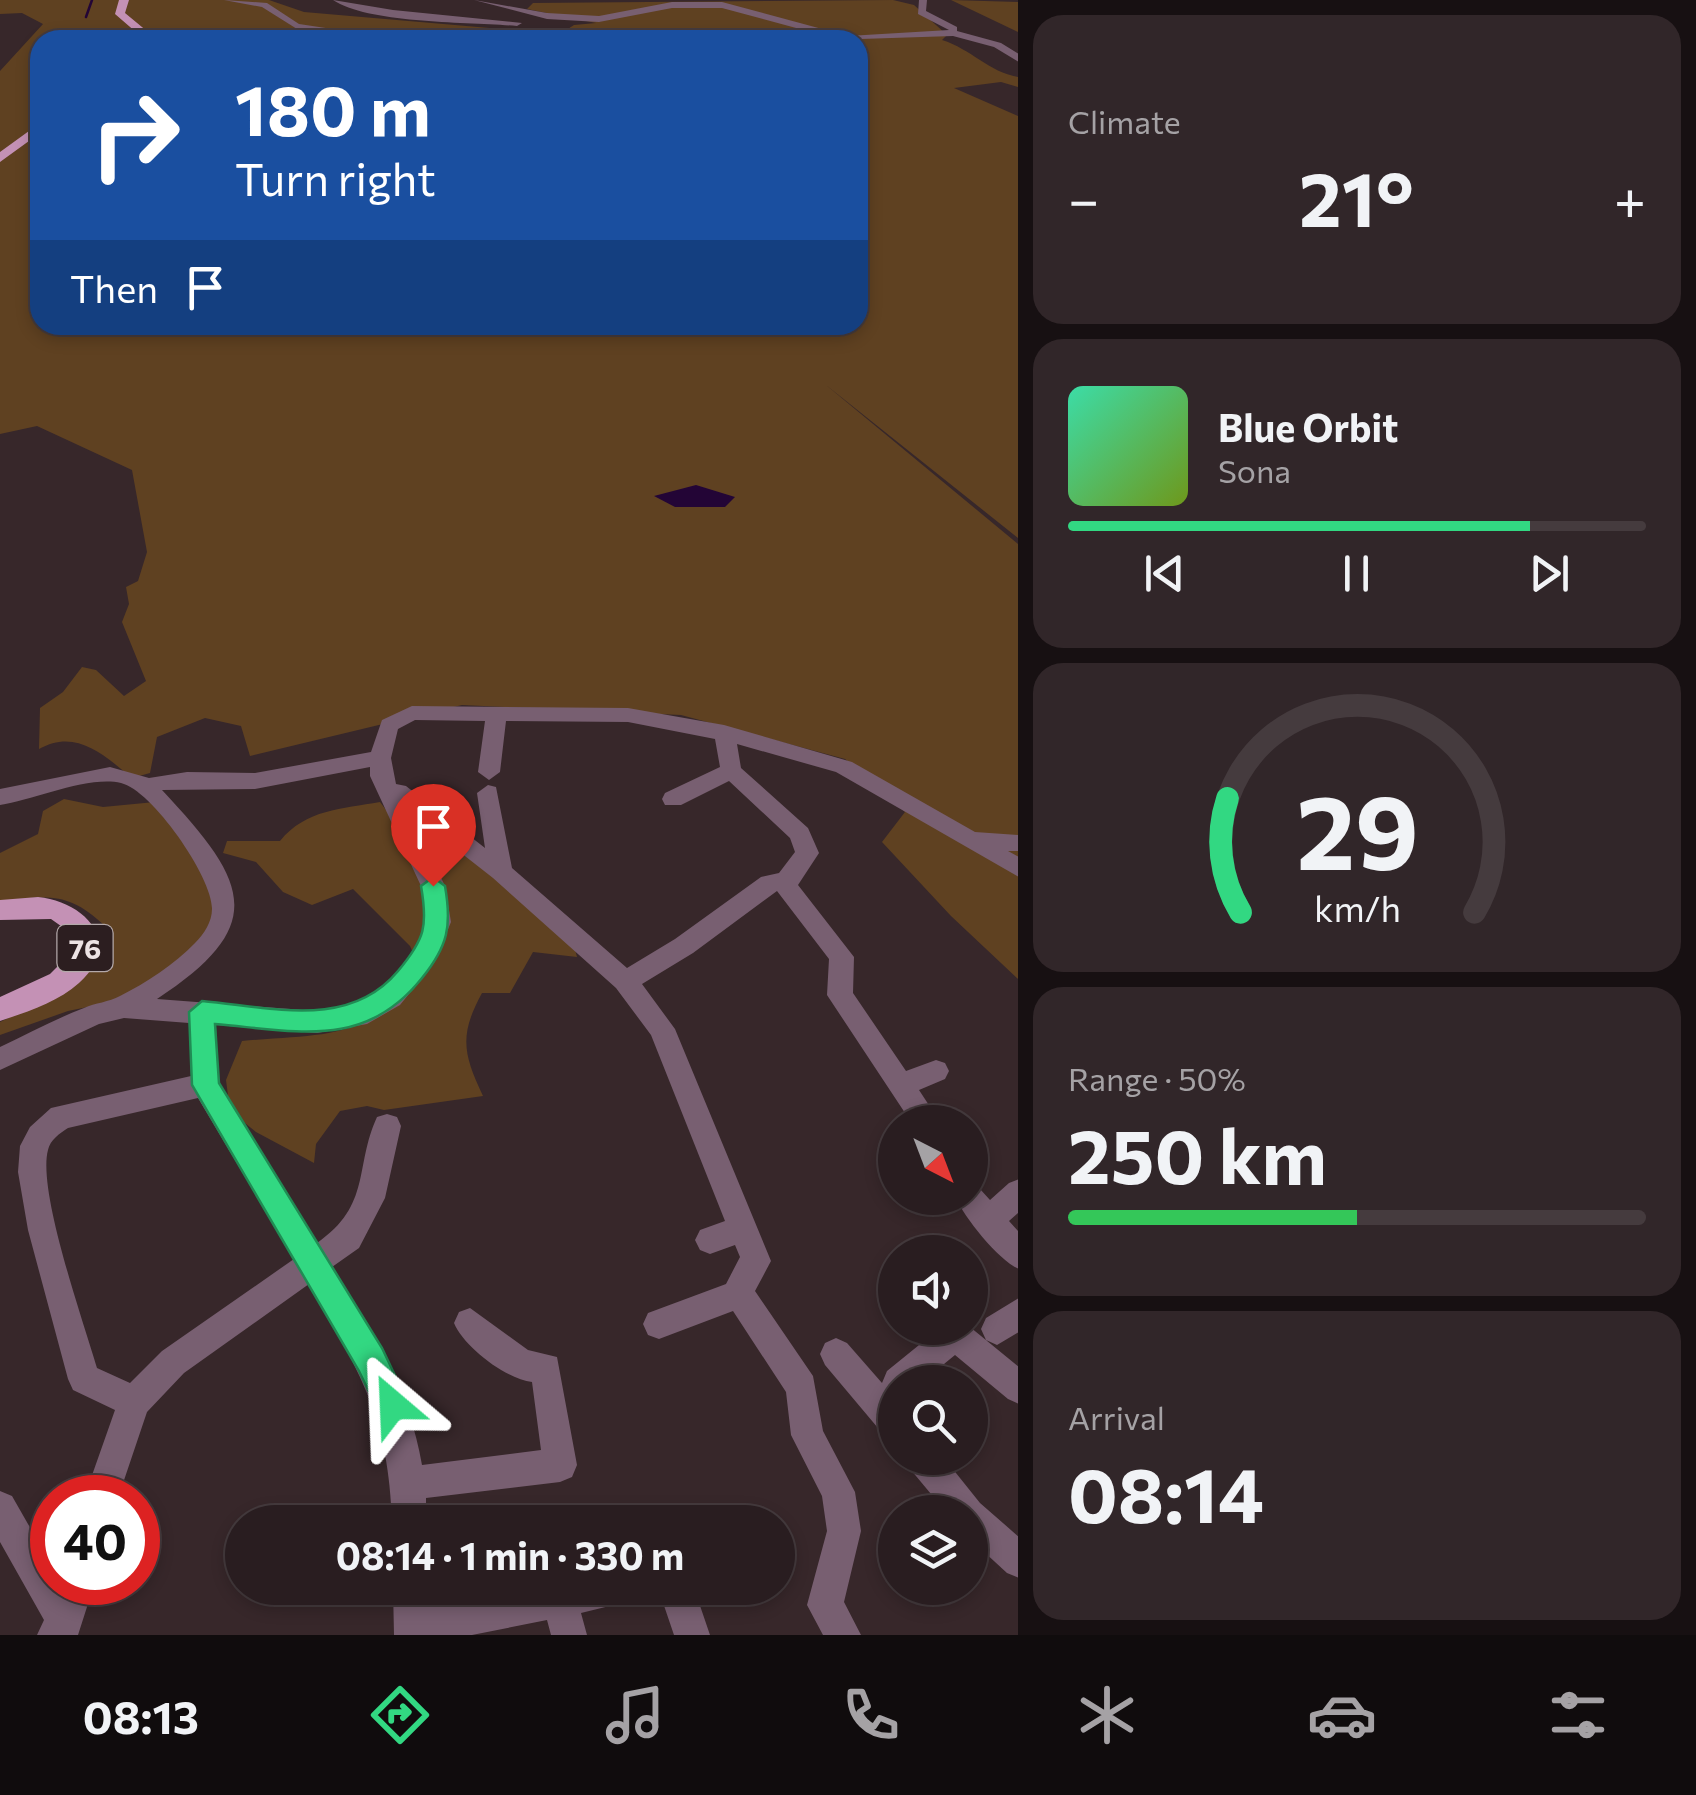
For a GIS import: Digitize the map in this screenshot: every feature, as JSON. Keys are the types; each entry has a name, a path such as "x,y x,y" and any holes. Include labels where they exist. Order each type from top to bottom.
{"main road":[{"path":"124,0 120,14 140,30"},
{"path":"0,158 30,135"},
{"name":"76","path":"0,910 57,909 74,917 84,931 86,950 77,967 60,981 0,1010"}],"street":[{"path":"228,0 264,5 297,26 326,30"},
{"path":"337,0 346,8 520,23 548,29"},
{"path":"923,0 921,12 948,23 955,32"},
{"path":"411,16 431,4"},
{"path":"452,16 479,4 547,16 608,19 672,5 711,4 756,12 815,30"},
{"path":"479,4 520,23"},
{"path":"381,21 377,20 393,14"},
{"path":"507,30 520,23"},
{"path":"868,37 915,30 955,32 994,42 1018,59"},
{"path":"0,1059 93,1014 124,1007 318,1022 343,1020 379,1006 409,979 426,956 439,922 433,886 387,791 380,758 389,725 412,714 628,716 724,732 844,767 1018,868"},
{"path":"496,714 489,782 501,872"},
{"path":"625,981 684,946 769,883 786,881 807,852 800,834 731,771 724,732"},
{"path":"145,787 177,776 233,782 270,779 380,758"},
{"path":"673,799 731,771"},
{"path":"0,797 117,774 140,780 201,850 226,904 224,922 196,960 124,1007"},
{"path":"387,791 398,792 501,872 625,981 662,1029 756,1261 742,1276 738,1294 802,1387 807,1435 838,1492 844,1532 825,1604 844,1635"},
{"path":"969,839 1018,843"},
{"path":"786,881 794,901 842,958 840,995 916,1105"},
{"path":"202,1012 205,1085 311,1266 371,1359 393,1405 410,1483 410,1505"},
{"path":"904,1084 936,1071"},
{"path":"134,1402 84,1379 35,1188 33,1151 42,1130 61,1117 205,1085"},
{"path":"109,1475 134,1402 173,1362 348,1238 374,1189 387,1126"},
{"path":"988,1222 1018,1192"},
{"path":"983,1215 1018,1255"},
{"path":"710,1240 742,1229"},
{"path":"659,1324 738,1294"},
{"path":"410,1483 560,1465 546,1368 522,1365 470,1323"},
{"path":"924,1365 955,1335 1018,1388"},
{"path":"836,1354 878,1387"},
{"path":"938,1475 954,1495"},
{"path":"0,1508 60,1628"},
{"path":"988,1532 1018,1561"},
{"path":"411,1605 412,1632 532,1605"},
{"path":"561,1605 570,1635"},
{"path":"682,1605 692,1635"}],"shaded area":[{"path":"0,0 269,0 304,12 513,30 38,30 43,24 22,13 0,14"},
{"path":"893,0 914,5 947,35 942,40 1018,77 1018,87 1001,82 954,88 1018,116 1018,538 826,385 1018,544 1018,979 951,916 882,842 905,812 845,759 681,715 462,705 250,756 241,726 205,718 157,737 150,773 132,778 100,753 77,743 52,743 39,749 40,708 63,692 82,667 96,670 124,696 146,681 122,622 129,604 126,587 138,581 147,552 132,470 37,426 0,434 0,71 30,38 30,335 868,335 868,30 566,30 574,25 596,23 527,9 533,3"},
{"path":"951,0 1018,2 1018,32"},
{"path":"696,485 735,497 725,507 675,507 654,496"},
{"path":"64,799 103,807 155,802 219,891 204,945 131,998 68,1011 0,1035 0,1022 53,997 80,978 99,948 106,927 80,907 58,899 0,901 0,853 38,834 43,811"},
{"path":"380,802 425,861 464,855 498,877 573,942 577,957 533,952 510,993 482,993 470,1021 466,1044 483,1096 384,1110 367,1106 340,1111 316,1144 314,1163 256,1132 230,1111 226,1080 242,1041 341,1030 380,1012 423,975 410,946 353,889 312,905 283,892 256,862 223,853 227,841 280,841 313,816"}],"waterway":[{"path":"86,17 92,0"}],"route":[{"path":"393,1405 371,1359 311,1266 205,1085 202,1012 318,1022 368,1013 391,998 426,956 439,922 433,886"}]}
